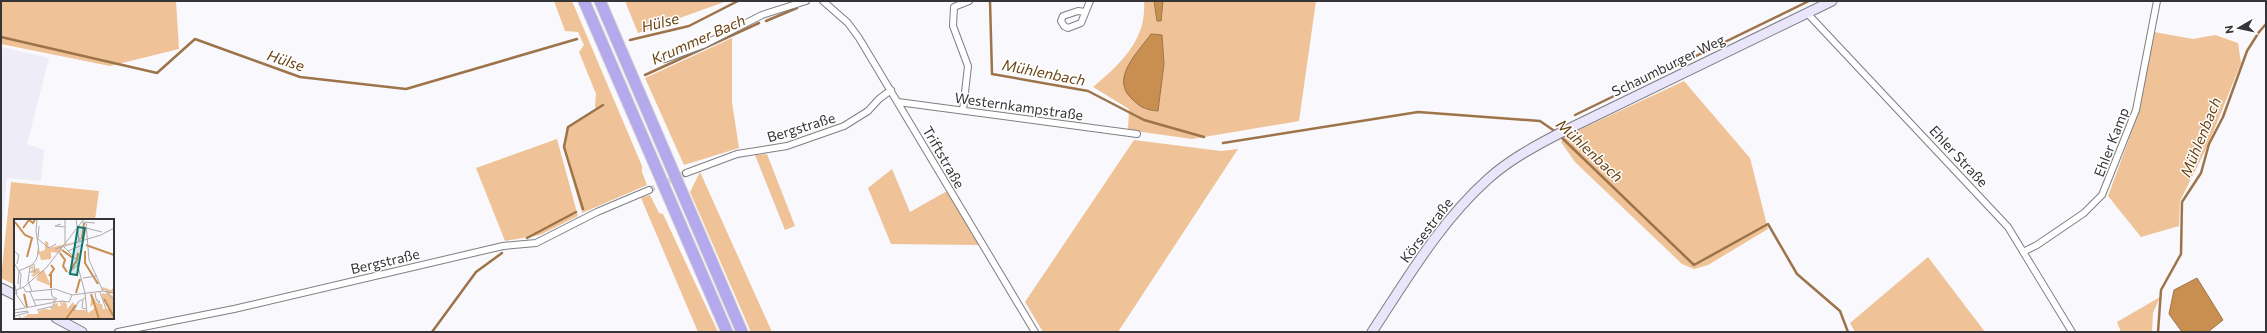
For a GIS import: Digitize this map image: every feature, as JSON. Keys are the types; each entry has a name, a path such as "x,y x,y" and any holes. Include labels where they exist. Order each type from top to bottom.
{"highway":[{"path":"584,1 684,237 727,332"},
{"path":"600,1 675,180 742,332"}],"street":[{"path":"665,59 703,45 762,15 806,1"},
{"name":"Triftstraße","path":"823,1 848,22 859,38 1035,332"},
{"path":"963,110 968,66 953,26 954,7 969,1"},
{"path":"1085,12 1090,1"},
{"name":"Schaumburger Weg","path":"1517,157 1558,134 1832,1"},
{"name":"Ehler Kamp","path":"2023,252 2037,245 2084,213 2102,195 2136,110 2157,1"},
{"name":"Ehler Straße","path":"1807,13 2004,222 2072,332"},
{"name":"Bergstraße","path":"686,174 737,154 787,146 844,126 868,111 879,99 891,90"},
{"name":"Westernkampstraße","path":"898,102 1137,134"},
{"name":"Körsestraße","path":"1372,332 1435,239 1461,205 1489,179 1517,157"},
{"name":"Bergstraße","path":"118,332 234,309 503,246 536,243 597,212 649,190"},
{"path":"1,288 14,294"},
{"path":"58,319 82,332"}],"shaded area":[{"path":"1,1 176,1 179,49 110,66 1,44"},
{"path":"554,1 572,1 642,166 642,172 647,185 582,213 563,146 568,127 597,110 595,107 596,94 579,52 584,45 578,32 565,31"},
{"path":"625,1 727,1 638,33"},
{"path":"1144,1 1154,1 1157,21 1161,21 1163,1 1316,1 1299,121 1192,139 1128,130 1129,109 1093,87 1122,60 1130,50 1141,28 1144,15","holes":["1151,34 1162,35 1164,64 1158,111 1144,109"]},
{"path":"1154,1 1163,1 1161,21 1157,21"},
{"path":"2154,32 2193,39 2215,35 2238,43 2241,63 2208,145 2180,201 2179,226 2141,237 2108,196 2140,109"},
{"path":"1151,34 1162,35 1164,64 1158,111 1143,108 1137,104 1125,90 1124,82 1125,73 1134,56"},
{"path":"732,38 732,102 739,148 684,165 645,78"},
{"path":"1,47 49,58 27,144 44,150 41,181 7,178 1,241"},
{"path":"1684,81 1750,158 1768,229 1708,265 1694,269 1682,264 1575,162 1561,142 1564,137"},
{"path":"557,139 578,216 540,235 505,241 476,168"},
{"path":"1134,140 1221,151 1238,149 1118,332 1043,332 1025,302"},
{"path":"767,154 795,226 785,230 755,155"},
{"path":"892,169 910,212 947,191 979,245 891,244 868,188"},
{"path":"700,172 772,332 751,332 690,192"},
{"path":"11,182 99,191 95,219 14,219 14,284 1,278"},
{"path":"650,195 659,213 663,214 718,332 698,332 641,198"},
{"path":"1928,257 1985,332 1855,332 1850,323"},
{"path":"2197,278 2223,320 2208,332 2182,332 2169,314 2174,290"},
{"path":"2160,297 2153,313 2152,332 2121,332 2117,322"}],"waterway":[{"name":"Hülse","path":"630,40 689,26 738,1"},
{"name":"Mühlenbach","path":"990,1 992,74 1088,91 1144,120 1204,137"},
{"path":"1575,115 1809,1"},
{"name":"Krummer Bach","path":"766,21 797,8"},
{"name":"Krummer Bach","path":"645,75 759,23"},
{"name":"Mühlenbach","path":"2158,332 2161,290 2181,254 2182,202 2201,173 2209,144 2223,117 2247,51 2266,24"},
{"name":"Hülse","path":"1,37 157,73 195,39 300,77 406,89 577,39"},
{"name":"Krummer Bach","path":"583,209 564,147 568,127 603,105"},
{"name":"Mühlenbach","path":"1223,143 1418,112 1540,121 1556,132"},
{"name":"Mühlenbach","path":"1560,136 1694,265 1768,224 1797,274 1840,311 1848,332"},
{"name":"Krummer Bach","path":"527,238 576,212"},
{"name":"Krummer Bach","path":"432,332 476,272 502,253"}],"tunnel":[{"path":"649,190 686,173"}]}
